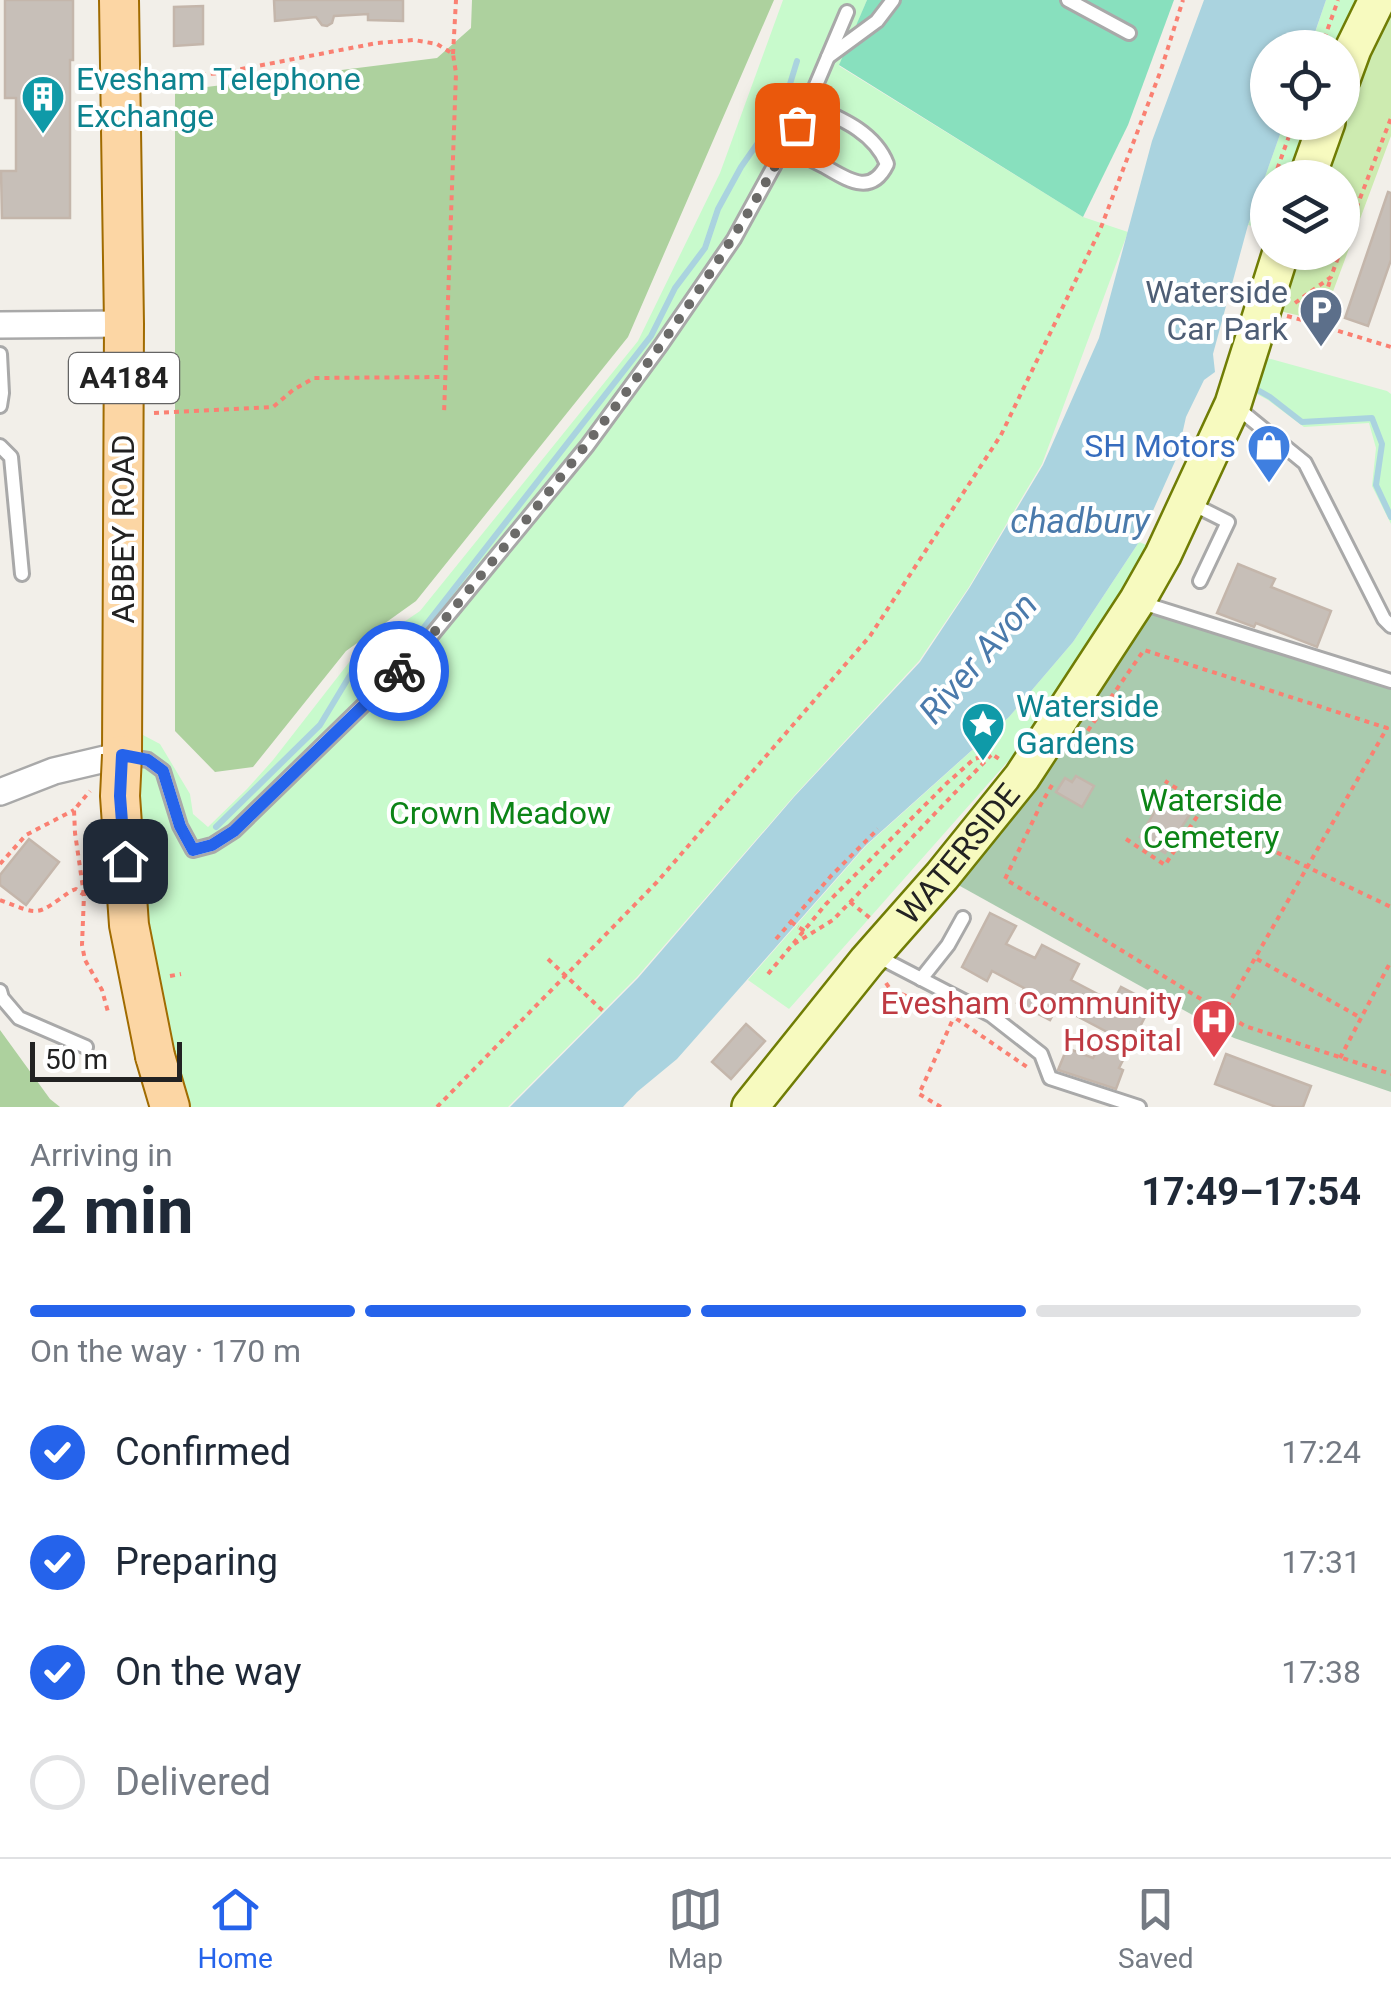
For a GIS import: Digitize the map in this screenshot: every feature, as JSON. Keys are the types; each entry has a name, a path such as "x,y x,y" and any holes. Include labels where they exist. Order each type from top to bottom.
{"main road":[{"name":"ABBEY ROAD","path":"119,0 124,324 120,796 130,926 155,1056 170,1107"},
{"path":"1360,34 1376,0"},
{"name":"WATERSIDE","path":"750,1107 942,876 1037,782 1163,555 1188,502 1233,404 1275,270"}],"street":[{"path":"0,326 124,324"},
{"path":"0,792 54,771 122,755"}],"lane":[{"path":"826,58 877,21 893,0"},
{"path":"1068,0 1129,33"},
{"path":"122,755 148,760 163,771 180,826 193,850 212,845 234,831 417,653 587,446 734,239 808,104 846,12"},
{"path":"786,146 846,180 870,182 882,175 887,164 870,138 808,104"},
{"path":"0,354 0,406"},
{"path":"1233,404 1305,463 1391,626"},
{"path":"0,446 11,457 22,574"},
{"path":"1188,502 1228,522 1200,581"},
{"path":"1136,601 1391,681"},
{"path":"921,979 963,918"},
{"path":"870,958 990,1015 1041,1054 1050,1078 1139,1107"},
{"path":"0,991 20,1018 86,1047"}],"path":[{"path":"444,415 456,0"},
{"path":"437,1107 656,882 870,636 1001,435 1100,230 1161,70 1182,0"},
{"path":"1327,30 1338,0"},
{"path":"121,81 234,71 377,43 414,40 438,44 452,54"},
{"path":"1360,198 1391,118"},
{"path":"1317,324 1334,270"},
{"path":"1331,277 1281,314 1391,347"},
{"path":"124,414 273,407 314,378 446,377"},
{"path":"1082,740 1144,650 1387,728 1223,1014"},
{"path":"790,947 833,920 992,754"},
{"path":"768,974 800,928 947,782 974,758 992,754 1037,782 1005,879 1246,1026 1391,1074"},
{"path":"0,864 26,835 74,810 122,755"},
{"path":"1126,839 1165,865 1182,833 1204,806 1165,780"},
{"path":"74,810 84,894 82,945 108,1012"},
{"path":"776,939 830,876 878,830"},
{"path":"1182,833 1276,852 1391,906"},
{"path":"0,900 28,912 42,911 71,890 84,894"},
{"path":"791,922 800,928"},
{"path":"870,958 890,989 954,1017 1037,1074 1050,1078"},
{"path":"1255,958 1361,1018"},
{"path":"548,959 604,1012"},
{"path":"1340,1058 1391,961"},
{"path":"942,1107 919,1094 954,1017"}],"green space":[{"path":"472,0 774,0 628,337 416,601 346,651 253,767 215,772 175,731 175,91 437,58 471,28"},
{"name":"Crown Meadow","path":"783,0 867,0 839,66 1083,217 1128,232 1042,464 969,587 919,661 794,796 637,977 508,1107 173,1107 158,1055 124,725 160,744 190,794 193,814 208,827 273,760 354,656 420,611 638,341 720,173"},
{"path":"867,0 1174,0 1128,125 1083,217 839,65"},
{"path":"1326,0 1377,0 1355,30 1316,30"},
{"path":"1391,0 1391,136 1360,219 1360,160 1318,160 1331,140 1360,140 1360,51"},
{"path":"1278,140 1321,140 1313,160 1271,160"},
{"path":"1275,270 1341,270 1322,321 1263,307"},
{"path":"1267,358 1391,394 1391,524 1372,486 1376,448 1369,423 1304,427 1255,393"},
{"name":"Waterside Gardens","path":"1139,542 1149,546 1025,742 789,1009 748,980 866,846 1009,717 1073,642"},
{"name":"Waterside Cemetery","path":"1137,601 1391,681 1391,1092 1234,1038 942,876"},
{"path":"0,1030 50,1099 60,1107 0,1107"}],"water":[{"name":"chadbury","path":"1204,0 1326,0 1316,30 1250,30 1250,140 1278,140 1271,160 1250,160 1250,219 1213,354 1215,372 1204,380 1186,417 1177,457 1139,542 1073,642 1009,717 865,846 677,1059 623,1107 510,1107 638,978 794,797 920,662 970,587 1043,465 1099,338 1152,141"}],"building":[{"name":"Evesham Telephone Exchange","path":"5,0 73,0 70,218 2,218 1,171 16,171 16,98 5,98"},
{"path":"274,0 403,0 403,21 368,20 368,14 334,16 327,26 316,17 275,21"},
{"path":"203,6 203,44 174,46 174,7"},
{"path":"1388,192 1391,260 1368,326 1345,318"},
{"path":"1238,564 1275,579 1271,587 1331,611 1317,647 1256,623 1254,627 1217,613"},
{"path":"1076,776 1094,786 1082,807 1056,792 1065,778 1072,782"},
{"path":"1167,790 1194,808 1165,853 1140,837"},
{"path":"29,839 59,862 26,905 0,885 0,875"},
{"path":"990,913 1016,926 1006,944 1035,958 1042,945 1079,964 1071,980 1113,1002 1121,987 1152,1003 1119,1068 1123,1070 1116,1089 1058,1070 1067,1048 1093,1058 1107,1032 1058,1006 1050,1020 1017,1003 1024,988 992,971 987,981 962,967"},
{"path":"746,1024 765,1041 731,1079 712,1062"},
{"path":"1226,1054 1311,1086 1303,1107 1276,1107 1215,1084"}],"waterway":[{"path":"216,827 320,725 355,667 414,640 651,336 675,288 705,248 718,209 741,167 783,107 797,61"},
{"path":"1256,389 1302,422 1372,418 1382,444 1376,485 1391,517"}],"way so far":[{"path":"399,671 587,446 624,396 734,239 797,125"}],"place":[{"name":"Evesham Telephone Exchange","path":"43,135"},
{"name":"Waterside Car Park","path":"1321,348"},
{"name":"SH Motors","path":"1269,484"},
{"name":"Waterside Gardens","path":"983,762"},
{"name":"Evesham Community Hospital","path":"1214,1059"}],"route":[{"path":"125,861 120,796 122,755 148,760 163,771 180,826 193,850 212,845 234,831 399,671"}],"water label":[{"name":"River Avon","path":"978,658"}]}
